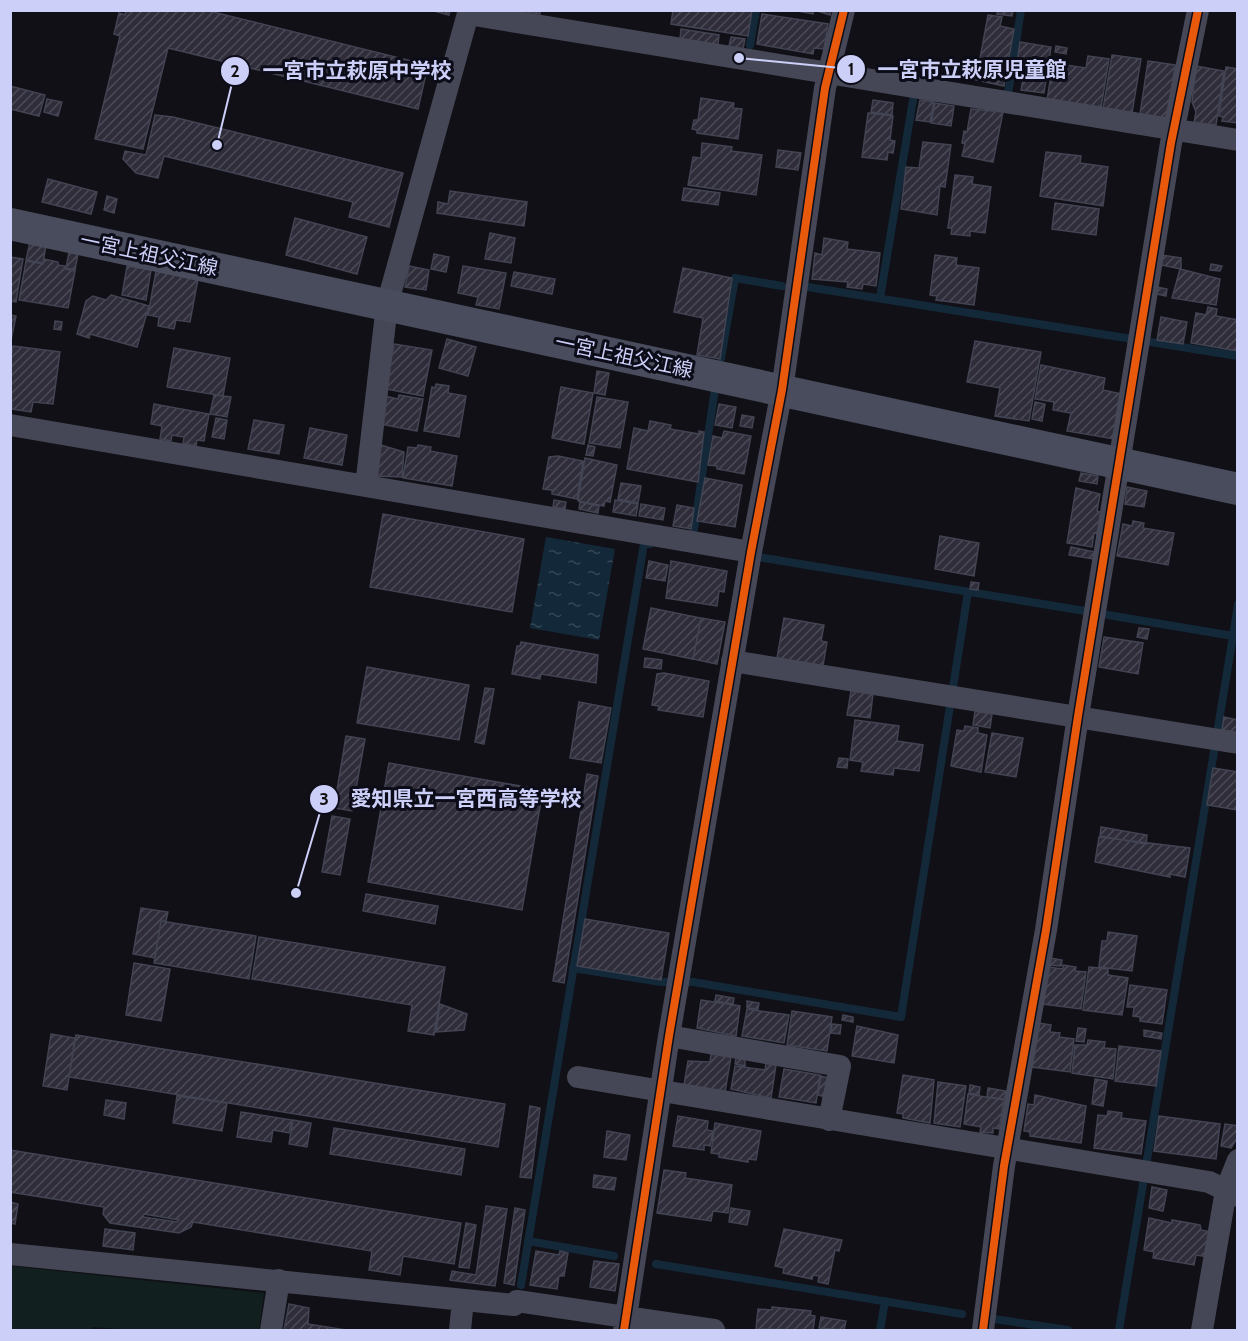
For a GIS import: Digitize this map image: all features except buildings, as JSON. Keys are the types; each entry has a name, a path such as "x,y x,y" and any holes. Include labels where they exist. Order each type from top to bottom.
{"main road":[{"name":"一宮上祖父江線","path":"10,224 1238,489"}],"street":[{"path":"625,1324 659,1093 751,552 782,390 825,88 844,10"},
{"path":"983,1330 1008,1148 1046,930 1078,716 1174,129 1198,10"},
{"path":"366,486 387,305 468,12 1238,140"},
{"path":"10,424 751,552"},
{"path":"732,661 1238,743"},
{"path":"669,1036 840,1066 829,1120"},
{"path":"578,1077 659,1093 1209,1182 1232,1193"},
{"path":"1202,1330 1238,1160"},
{"path":"10,1254 514,1305 517,1301 625,1324 714,1330"},
{"path":"271,1330 279,1280"},
{"path":"460,1330 463,1300"}],"shaded area":[{"path":"11,1266 264,1293 259,1330 134,1330 92,1327 91,1330 11,1330"}],"water":[{"path":"546,537 615,549 599,640 530,628"}],"waterway":[{"path":"750,45 756,10"},
{"path":"1004,94 1008,95 1021,10"},
{"path":"880,298 913,100"},
{"path":"721,358 735,278 782,286"},
{"path":"802,286 1132,339"},
{"path":"1144,341 1238,356"},
{"path":"694,529 715,389"},
{"path":"521,1285 644,543 650,544"},
{"path":"752,556 1085,611"},
{"path":"573,968 661,982 693,982 901,1017 968,592"},
{"path":"1102,614 1233,636 1238,604"},
{"path":"1119,1330 1233,636 1238,636"},
{"path":"528,1241 614,1256"},
{"path":"656,1264 962,1314"},
{"path":"880,1330 885,1301"},
{"path":"994,1319 1068,1330"}],"cycle path":[{"path":"624,1330 669,1036 751,552 782,390 825,88 844,10"},
{"path":"983,1330 1004,1166 1046,930 1078,716 1171,143 1198,10"}],"place":[{"name":"一宮市立萩原児童館","path":"739,58"},
{"name":"一宮市立萩原中学校","path":"217,145"},
{"name":"愛知県立一宮西高等学校","path":"296,893"}]}
